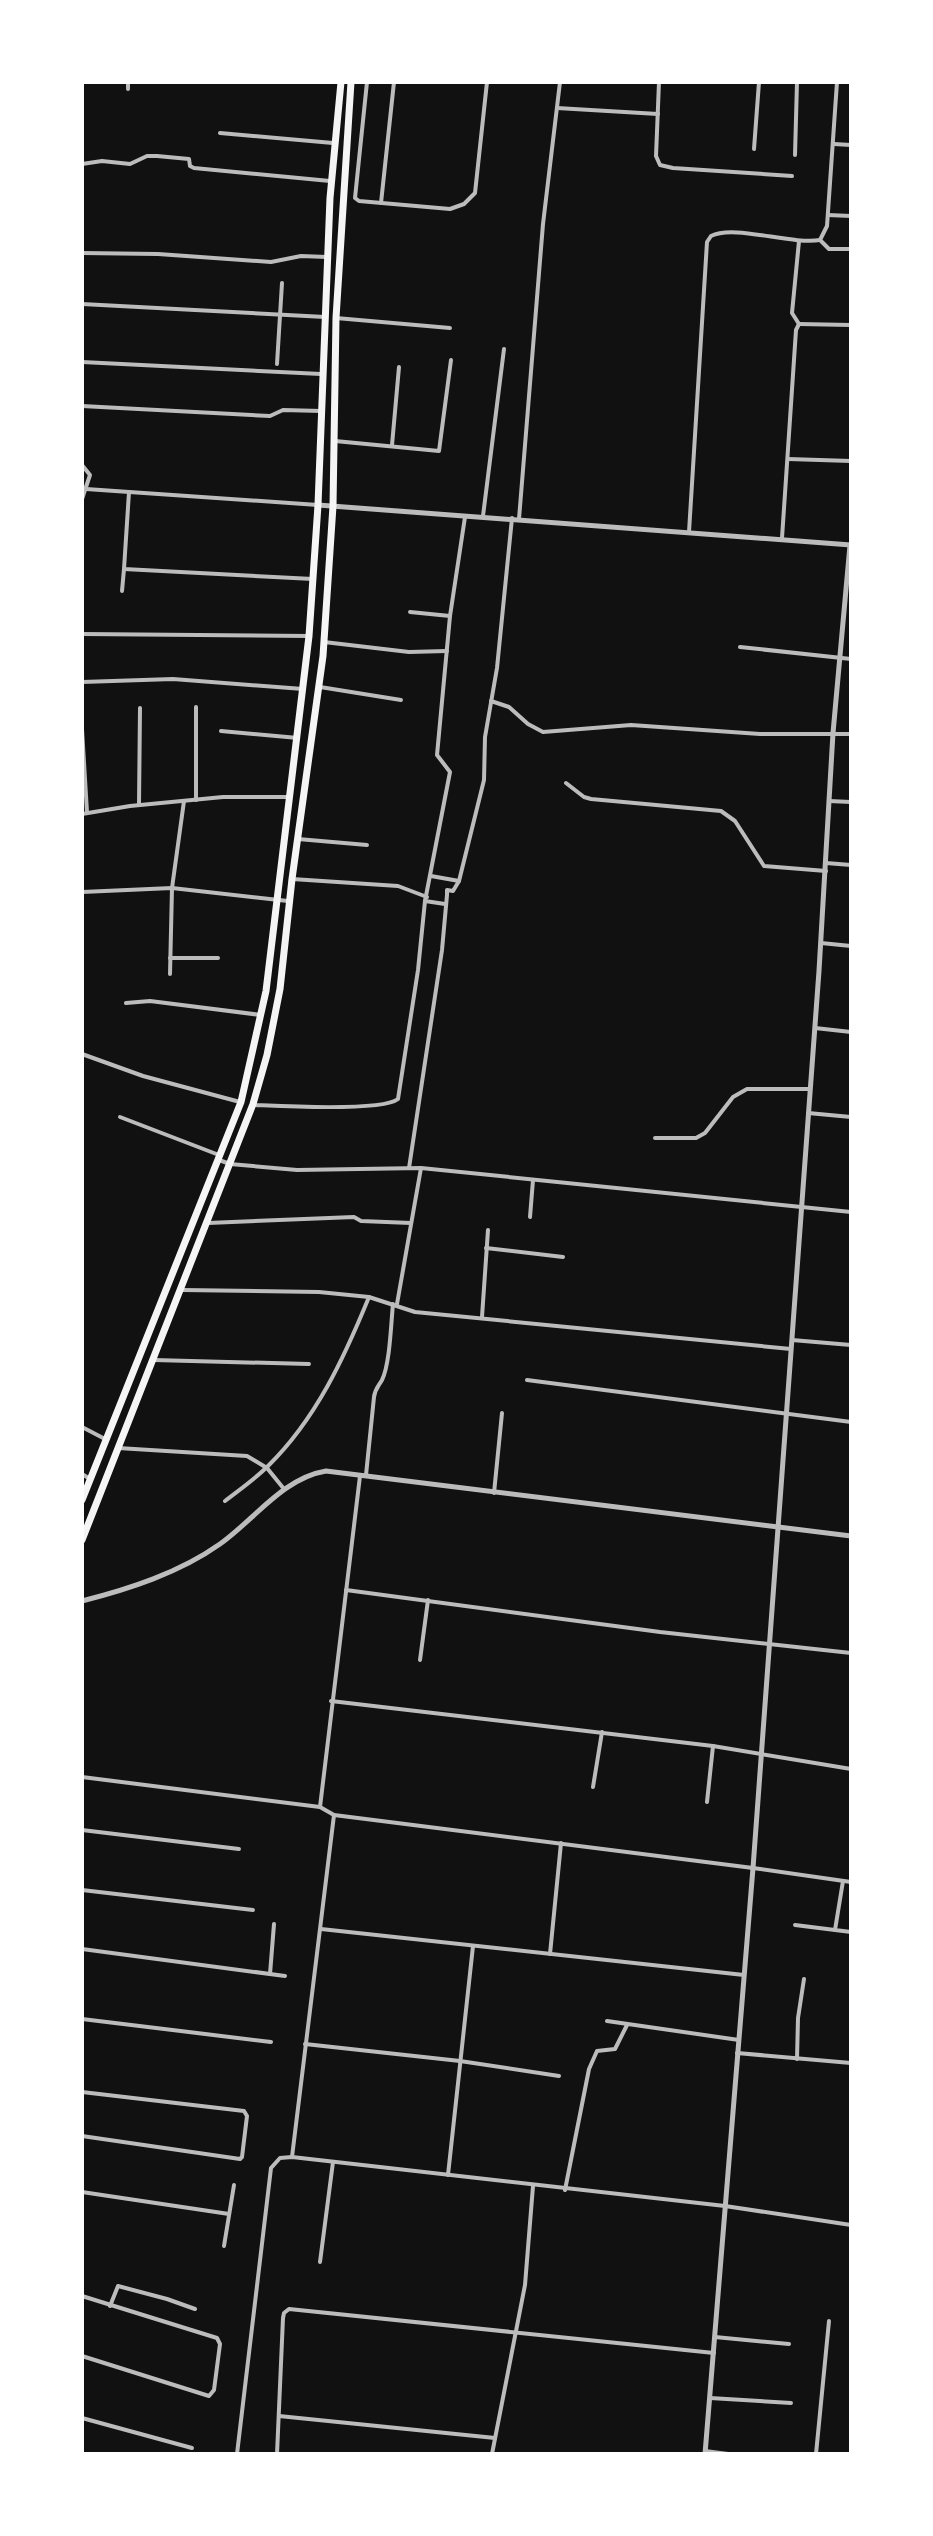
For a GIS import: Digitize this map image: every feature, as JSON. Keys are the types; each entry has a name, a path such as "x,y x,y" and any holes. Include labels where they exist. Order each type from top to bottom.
{"main road":[{"path":"82,1500 241,1102 261,1015 305,689 318,505 331,181 341,82"},
{"path":"82,1540 253,1104 278,1001 324,642 333,506 336,318 351,82"},
{"path":"280,877 292,879"},
{"path":"209,1186 220,1192"}],"street":[{"path":"128,82 128,89"},
{"path":"367,82 355,198 359,201 450,209 470,200 475,193 487,82"},
{"path":"381,203 394,82"},
{"path":"409,1168 442,950 447,890 453,891 459,881 484,780 485,737 516,519 543,224 560,82"},
{"path":"659,82 656,156 660,165 792,176"},
{"path":"754,149 759,82"},
{"path":"795,155 797,82"},
{"path":"820,240 827,226 837,82"},
{"path":"557,108 658,114"},
{"path":"220,133 334,143"},
{"path":"834,144 851,145"},
{"path":"82,164 102,161 130,164 147,156 183,157 188,158 190,166 194,168 331,181"},
{"path":"828,215 851,216"},
{"path":"689,532 707,242 711,236 726,232 799,241 820,240 829,249 851,249"},
{"path":"799,241 792,313 799,324"},
{"path":"82,253 158,254 271,262 301,256 327,257"},
{"path":"277,364 282,283"},
{"path":"82,304 325,317"},
{"path":"336,318 450,328"},
{"path":"799,324 851,325"},
{"path":"782,538 796,330 799,324"},
{"path":"483,516 504,349"},
{"path":"334,441 441,449 451,360"},
{"path":"82,362 321,374"},
{"path":"392,445 399,367"},
{"path":"82,406 270,416 283,410 321,411"},
{"path":"788,459 851,461"},
{"path":"82,465 90,475 82,499"},
{"path":"86,489 465,514 850,545 833,733 821,943 753,1868 705,2453 728,2454"},
{"path":"122,591 129,492"},
{"path":"253,1104 347,1106 386,1104 398,1099 426,899 450,772 437,755 450,616 465,514"},
{"path":"124,569 313,579"},
{"path":"410,612 450,616"},
{"path":"82,634 309,636"},
{"path":"324,642 409,652 447,651"},
{"path":"740,647 851,659"},
{"path":"82,682 183,679 305,689"},
{"path":"319,687 401,700"},
{"path":"491,701 509,707 528,724 543,732 631,725 760,734 851,734"},
{"path":"196,707 196,800"},
{"path":"139,805 140,708"},
{"path":"82,729 84,813 196,800 292,797"},
{"path":"221,731 299,738"},
{"path":"566,783 591,799 721,811 735,821 764,866 826,871"},
{"path":"170,974 172,888 184,801"},
{"path":"829,801 851,802"},
{"path":"298,839 367,845"},
{"path":"826,863 851,865"},
{"path":"431,876 459,881"},
{"path":"292,879 398,886 445,904"},
{"path":"82,892 172,888 290,901"},
{"path":"821,943 851,946"},
{"path":"170,958 218,958"},
{"path":"126,1003 150,1001 261,1015"},
{"path":"815,1028 851,1032"},
{"path":"82,1054 143,1076 241,1102"},
{"path":"655,1138 696,1138 705,1133 733,1097 747,1089 809,1089"},
{"path":"808,1113 851,1117"},
{"path":"120,1117 230,1164 297,1170 421,1168 851,1212"},
{"path":"320,1807 331,1701 374,1397 382,1381 389,1347 421,1168"},
{"path":"530,1217 533,1179"},
{"path":"208,1223 354,1217 361,1221 411,1223"},
{"path":"482,1317 488,1230"},
{"path":"486,1248 563,1257"},
{"path":"182,1290 319,1292 369,1297 415,1312 791,1349"},
{"path":"225,1501 267,1468 323,1395 342,1361 369,1297"},
{"path":"792,1340 851,1345"},
{"path":"152,1360 309,1364"},
{"path":"527,1380 851,1422"},
{"path":"494,1493 502,1413"},
{"path":"82,1427 107,1440"},
{"path":"118,1448 245,1456 267,1468 284,1489"},
{"path":"82,1601 149,1581 191,1561 219,1545 284,1489 303,1477 337,1471 851,1536"},
{"path":"82,1474 90,1479"},
{"path":"346,1590 851,1653"},
{"path":"420,1660 428,1600"},
{"path":"331,1701 713,1746 851,1769"},
{"path":"593,1787 602,1732"},
{"path":"707,1802 713,1746"},
{"path":"82,1777 320,1807 334,1815 851,1882"},
{"path":"292,2157 334,1815"},
{"path":"82,1830 239,1849"},
{"path":"550,1954 561,1843"},
{"path":"835,1930 843,1881"},
{"path":"82,1890 253,1910"},
{"path":"270,1974 274,1924"},
{"path":"795,1925 851,1932"},
{"path":"321,1929 744,1975"},
{"path":"447,2176 473,1946"},
{"path":"82,1949 285,1976"},
{"path":"797,2059 798,2018 804,1979"},
{"path":"82,2019 271,2042"},
{"path":"607,2021 739,2040"},
{"path":"565,2190 589,2069 597,2051 615,2049 627,2025"},
{"path":"305,2044 460,2061 559,2076"},
{"path":"737,2053 851,2063"},
{"path":"82,2092 244,2111 247,2116 240,2159 82,2136"},
{"path":"237,2454 271,2168 280,2158 725,2206 851,2225"},
{"path":"320,2262 333,2162"},
{"path":"224,2246 234,2185"},
{"path":"492,2454 525,2285 533,2186"},
{"path":"82,2192 229,2214"},
{"path":"110,2306 118,2286 195,2309"},
{"path":"82,2296 217,2338 220,2344 213,2393 206,2396 82,2356"},
{"path":"277,2454 285,2311 298,2309 714,2353"},
{"path":"816,2454 829,2321"},
{"path":"715,2337 789,2344"},
{"path":"710,2398 791,2403"},
{"path":"279,2416 495,2438"},
{"path":"82,2418 192,2448"}]}
